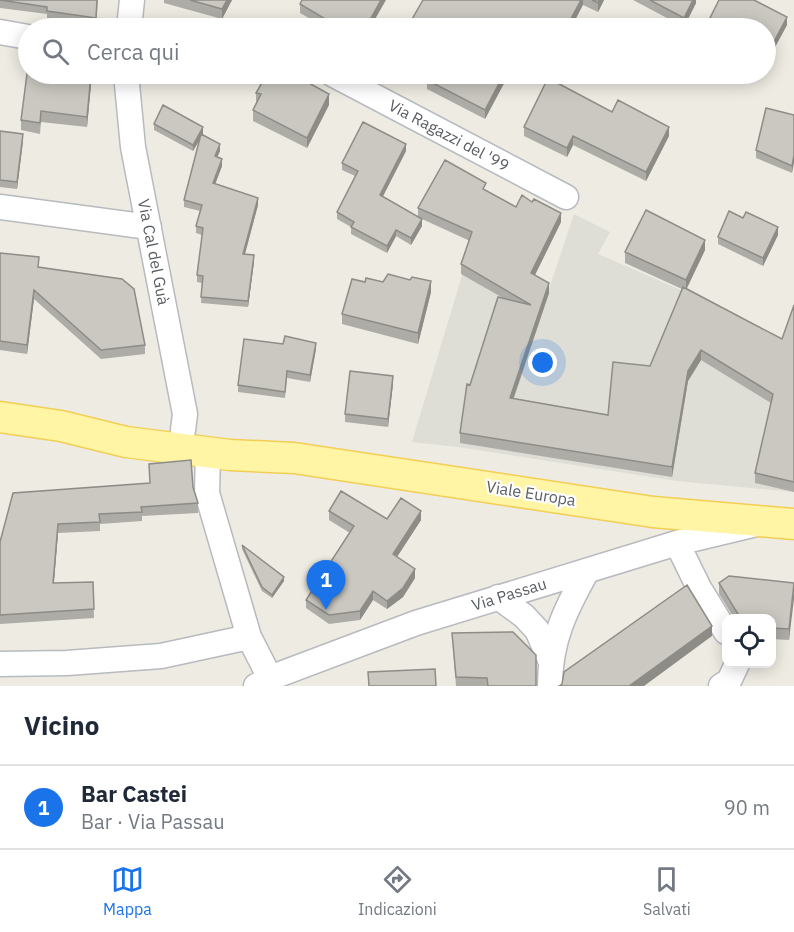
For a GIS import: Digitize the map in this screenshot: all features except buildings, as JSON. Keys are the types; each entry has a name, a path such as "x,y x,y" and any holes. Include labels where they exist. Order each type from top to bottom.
{"main road":[{"name":"Viale Europa","path":"0,417 61,426 126,442 230,455 294,458 653,512 781,523"},
{"name":"Viale Europa","path":"61,426 123,424 183,430 233,439 294,458"}],"street":[{"path":"130,18 132,0"},
{"path":"0,32 18,35"},
{"name":"Via Cal del Guà","path":"127,84 133,147 185,414 183,430"},
{"name":"Via Ragazzi del '99","path":"351,84 566,197"},
{"path":"0,207 149,227"},
{"path":"208,452 207,493 249,637 265,683"},
{"name":"Via Passau","path":"265,683 396,630 498,597 677,543 781,523"},
{"path":"677,543 699,588 722,625"},
{"path":"550,686 550,660 563,616 587,571"},
{"path":"498,597 524,616 537,630 550,660"},
{"path":"0,664 67,663 161,656 249,637"},
{"path":"721,686 729,681 735,668"}],"shaded area":[{"path":"574,214 610,232 598,254 699,298 794,354 794,492 677,481 412,442 469,252 548,292"}],"place":[{"name":"Bar Castei","path":"326,610"}]}
